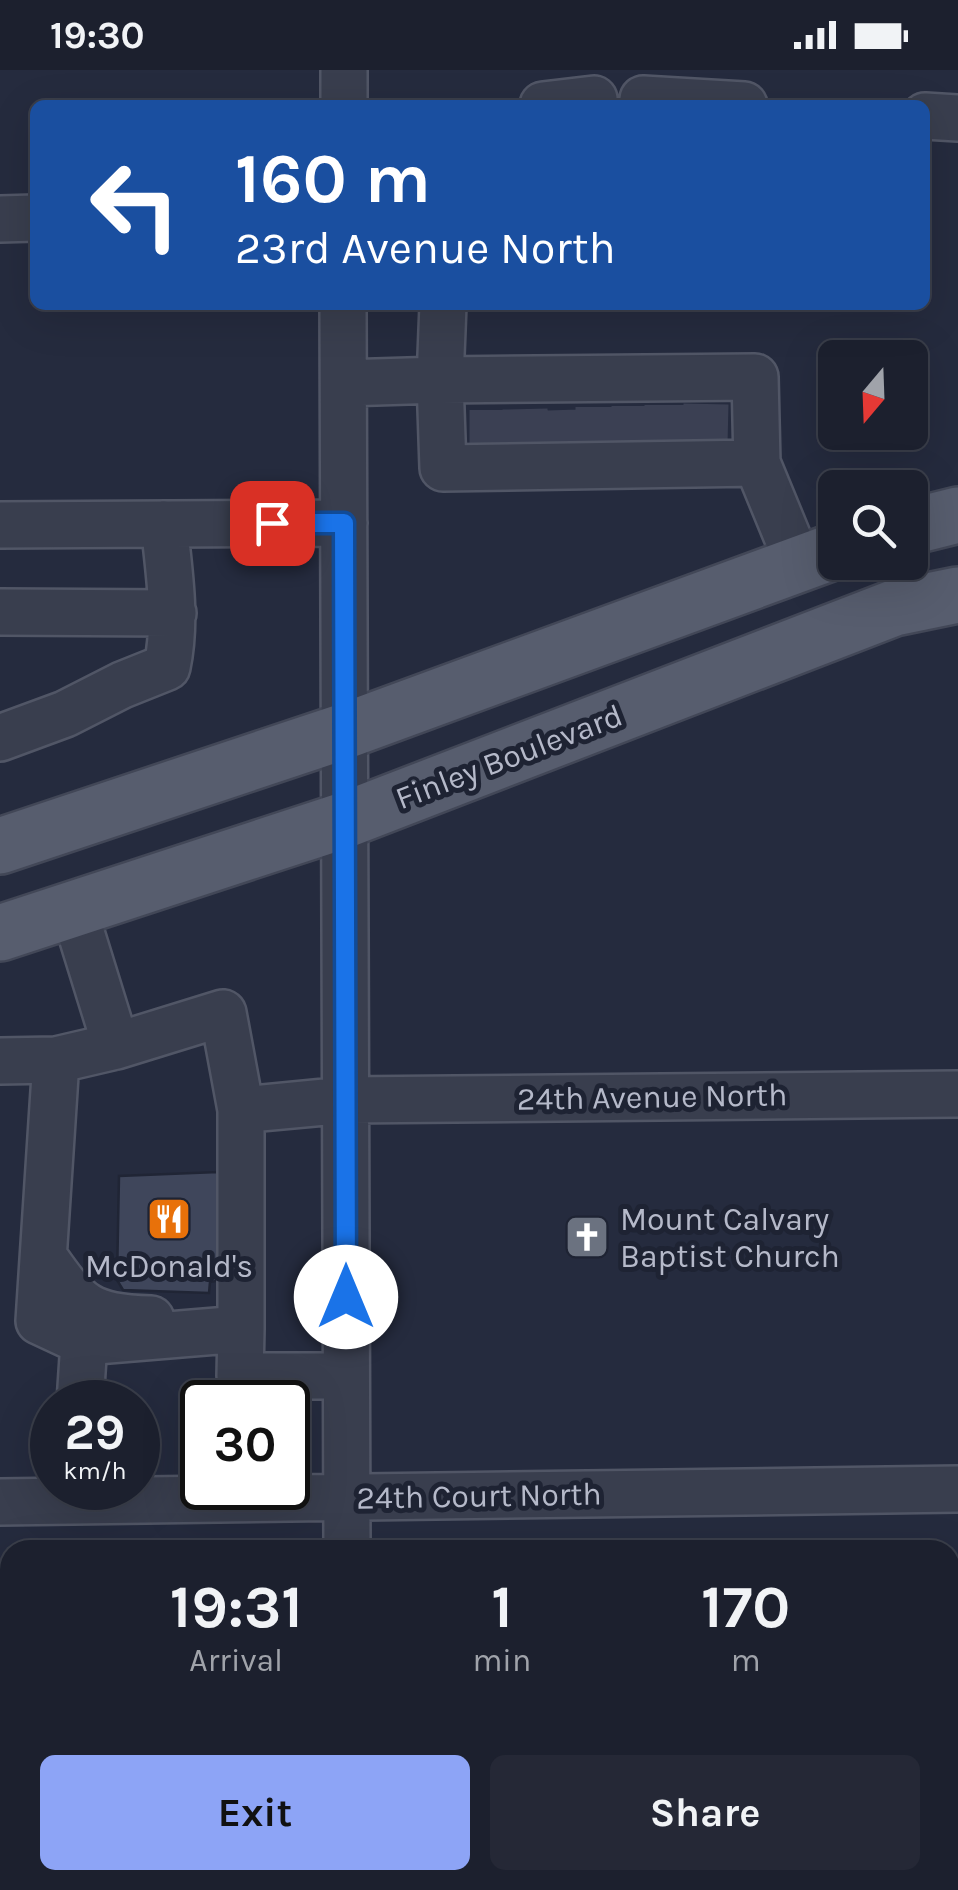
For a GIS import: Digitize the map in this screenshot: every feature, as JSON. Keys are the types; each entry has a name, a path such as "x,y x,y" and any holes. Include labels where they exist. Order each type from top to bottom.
{"main road":[{"path":"928,522 958,515"},
{"path":"0,846 345,731 817,558"},
{"name":"Finley Boulevard","path":"0,933 345,820 894,608 958,594"}],"street":[{"path":"344,70 344,100"},
{"path":"586,100 594,99"},
{"path":"930,116 958,118"},
{"path":"0,218 30,218"},
{"path":"343,310 347,1540"},
{"path":"443,310 440,380 444,468 756,376 757,463 817,558"},
{"path":"344,383 440,380 757,463"},
{"path":"0,525 344,523"},
{"path":"0,738 65,714 167,667 172,613 164,524"},
{"path":"0,612 172,613"},
{"path":"73,907 116,1046"},
{"path":"0,1061 56,1060 223,1013 240,1127 240,1376 346,1376"},
{"path":"56,1060 39,1321 84,1342 242,1329"},
{"name":"24th Avenue North","path":"240,1127 346,1100 958,1094"},
{"path":"44,1257 68,1292 97,1313 119,1318 207,1316 221,1302 227,1280 228,1184 240,1127"},
{"path":"81,1380 84,1342"},
{"name":"24th Court North","path":"160,1495 346,1497 958,1489"},
{"name":"24th Court North","path":"0,1502 30,1499"}],"building":[{"name":"McDonald's","path":"218,1172 223,1262 217,1265 216,1281 210,1282 209,1293 123,1290 117,1280 119,1176"}],"tunnel":[{"path":"705,444 706,404"},
{"path":"667,405 667,443"},
{"path":"634,406 634,446"},
{"path":"598,407 598,445"},
{"path":"525,409 526,446"},
{"path":"492,410 492,447"},
{"path":"563,410 564,445"}],"place":[{"name":"McDonald's","path":"169,1219"},
{"name":"Mount Calvary Baptist Church","path":"587,1237"}],"route":[{"path":"272,523 344,523 346,1297"}]}
